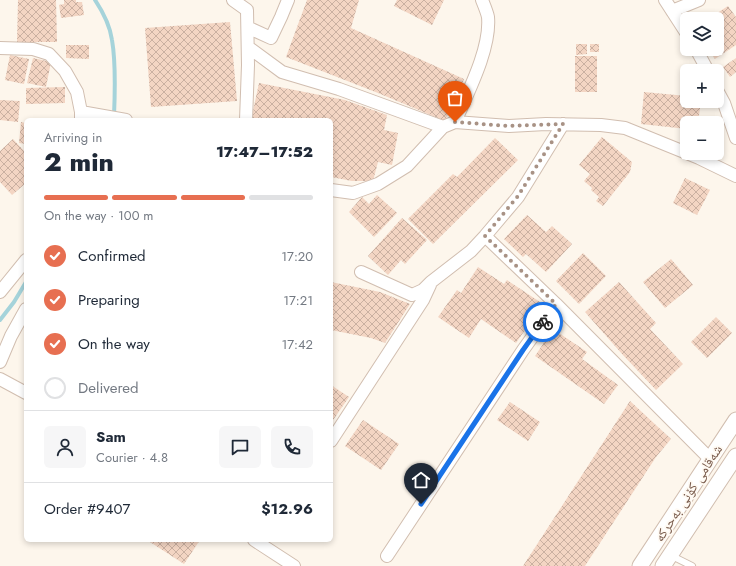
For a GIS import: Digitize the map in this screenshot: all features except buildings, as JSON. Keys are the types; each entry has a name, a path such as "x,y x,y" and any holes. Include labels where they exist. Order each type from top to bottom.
{"street":[{"path":"233,0 247,10 248,47 246,118"},
{"path":"248,28 271,38 282,17 288,0"},
{"path":"455,122 482,59 488,17 482,0"},
{"path":"665,0 680,23"},
{"path":"672,11 699,0"},
{"path":"248,47 282,72 351,93 443,127"},
{"path":"0,48 33,49 49,54 65,71 77,92 81,116 105,116 115,118"},
{"path":"724,103 736,138"},
{"path":"333,190 353,193 378,184 407,166 443,127 455,122 509,126 601,124 625,128 699,158 736,176"},
{"path":"361,272 412,295 423,290 471,251 485,236 518,196 563,124"},
{"path":"485,236 556,304 710,459"},
{"path":"0,292 24,262"},
{"path":"333,438 423,300 431,282"},
{"path":"387,556 523,350 556,304"},
{"path":"0,362 11,336 24,313"},
{"path":"0,379 24,392"},
{"name":"شەقامی کۆنی بەحرکە","path":"640,566 736,420"},
{"name":"شەقامی کۆنی بەحرکە","path":"667,561 736,456"},
{"path":"261,542 294,566"}],"lane":[{"path":"667,561 692,566"}],"waterway":[{"path":"95,0 106,19 112,40 115,68 114,116"},
{"path":"0,320 14,302 24,285"}],"way so far":[{"path":"455,122 509,126 563,124 518,196 485,236 556,304 543,322"}],"route":[{"path":"421,504 543,322"}]}
